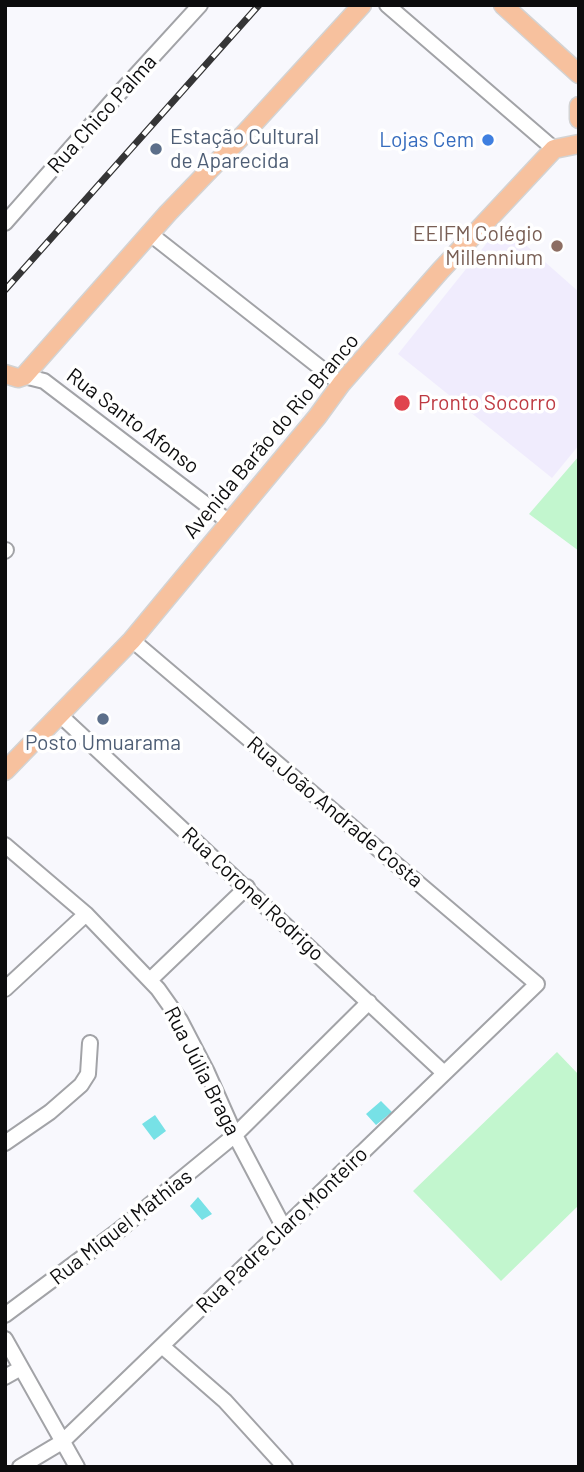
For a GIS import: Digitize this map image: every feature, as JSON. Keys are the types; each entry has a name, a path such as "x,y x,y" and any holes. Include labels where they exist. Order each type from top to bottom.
{"main road":[{"path":"30,370 149,233 362,5"},
{"path":"503,5 579,74"},
{"path":"579,106 579,119"},
{"path":"554,149 579,144"},
{"name":"Avenida Barão do Rio Branco","path":"5,771 132,640 317,417 341,384 440,271 554,149"},
{"name":"Rua Santo Afonso","path":"5,374 18,377 30,370"}],"street":[{"name":"Rua Chico Palma","path":"5,223 200,5"},
{"path":"387,5 554,149"},
{"path":"149,233 341,384"},
{"name":"Rua Santo Afonso","path":"30,370 229,522"},
{"name":"Rua João Andrade Costa","path":"132,640 537,984"},
{"name":"Rua Coronel Rodrigo","path":"61,716 444,1073"},
{"name":"Rua Júlia Braga","path":"5,845 86,914 150,980 180,1020 235,1135 284,1228"},
{"path":"150,980 247,887"},
{"path":"5,989 86,914"},
{"name":"Rua Padre Claro Monteiro","path":"20,1467 62,1442 537,984"},
{"name":"Rua Miquel Mathias","path":"5,1314 118,1231 235,1135 369,1002"},
{"path":"5,1143 50,1112 81,1085 88,1074 90,1042"},
{"path":"5,1339 77,1467"},
{"path":"162,1346 225,1401 285,1467"},
{"path":"5,1377 21,1368"}],"shaded area":[{"path":"502,224 579,292 579,445 552,478 398,354"}],"green space":[{"path":"579,456 579,551 529,514"},
{"path":"557,1052 579,1075 579,1205 501,1281 413,1191"}],"water":[{"path":"381,1101 392,1112 376,1125 366,1114"},
{"path":"155,1115 166,1131 154,1140 142,1124"},
{"path":"198,1197 212,1214 202,1220 190,1206"}],"railway":[{"path":"5,290 259,5"}],"place":[{"name":"Lojas Cem","path":"488,140"},
{"name":"Estação Cultural de Aparecida","path":"156,149"},
{"name":"EEIFM Colégio Millennium","path":"557,246"},
{"name":"Pronto Socorro","path":"402,403"},
{"name":"Posto Umuarama","path":"103,719"}]}
